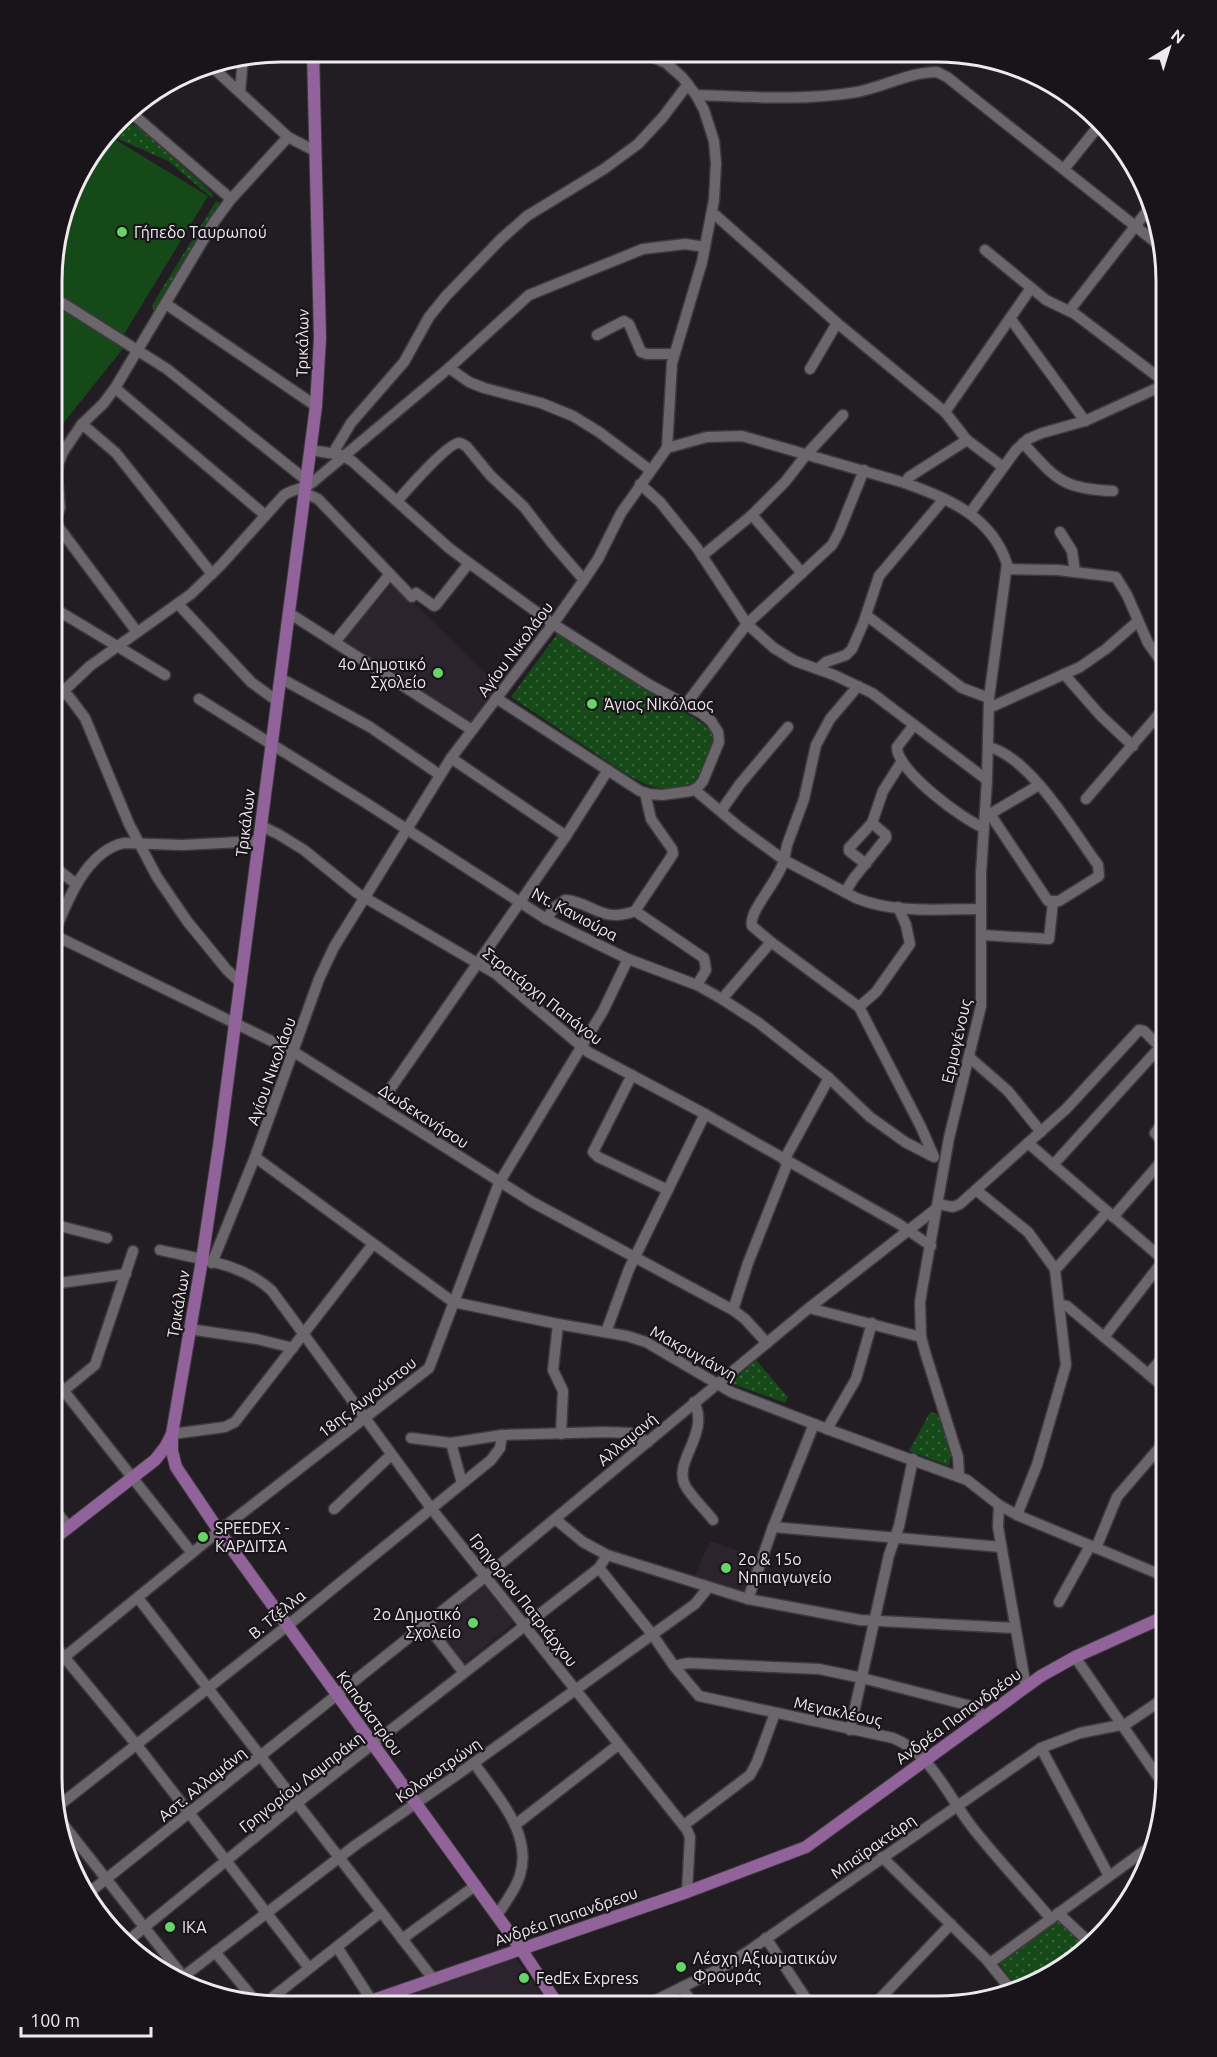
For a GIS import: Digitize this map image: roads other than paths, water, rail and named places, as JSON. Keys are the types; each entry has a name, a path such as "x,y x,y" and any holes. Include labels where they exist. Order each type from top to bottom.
{"main road":[{"name":"Τρικάλων","path":"62,1532 155,1460 163,1451 172,1434 189,1329 207,1261 240,983 316,406 320,338 313,62"},
{"name":"Καποδιστρίου","path":"172,1434 172,1451 176,1467 219,1532 497,1915 552,1996"},
{"path":"155,1460 164,1461 176,1467"},
{"name":"Ανδρέα Παπανδρέου","path":"780,1859 817,1840 1026,1687 1075,1657 1156,1621"},
{"name":"Ανδρέα Παπανδρεου","path":"385,1996 780,1859"}],"street":[{"path":"664,62 688,84 696,95 714,141 716,163 712,212 705,247 674,354 670,380 667,448 707,437 730,435 752,438 905,483 944,499 980,520 1003,555 1007,569 1107,574 1117,578 1156,655"},
{"path":"240,92 242,65"},
{"path":"217,71 288,137 315,151"},
{"path":"696,95 752,98 822,96 859,91 937,72 947,76 1151,239"},
{"path":"338,454 351,423 404,362 429,317 446,296 501,239 527,216 604,169 638,144 663,117 688,84"},
{"path":"136,116 231,199"},
{"path":"1064,169 1095,130"},
{"path":"62,455 82,424 103,404 115,388 211,226 231,199 288,137"},
{"path":"712,212 837,323 945,412 967,440 1003,467"},
{"path":"1069,311 1145,214"},
{"path":"240,983 177,907 157,877 129,824 85,718 63,691 90,666 178,604 212,574 287,493 305,487 338,454 449,368 523,299 534,292 643,249 685,244 705,247"},
{"path":"985,250 1051,303 1082,318 1156,375"},
{"path":"945,412 1031,288"},
{"path":"62,303 167,369 318,499 412,597 416,593 434,606 469,563"},
{"path":"166,304 316,406"},
{"path":"1010,318 1085,421"},
{"path":"597,335 624,321 628,324 641,351 647,354 674,354"},
{"path":"810,369 837,323"},
{"path":"449,368 469,382 483,388 542,403 573,416 599,432 650,470"},
{"path":"115,388 265,515"},
{"path":"970,513 1023,443 1038,434 1085,421 1156,388"},
{"path":"702,556 752,515 785,482 843,415"},
{"path":"82,424 116,453 212,574"},
{"path":"905,483 909,477 967,440"},
{"path":"397,501 441,455 456,443 460,443 467,447 503,488 524,507 584,580"},
{"path":"1023,443 1049,472 1062,482 1074,487 1113,491"},
{"name":"Αγίου Νικολάου","path":"207,1261 255,1157 330,953 451,758 584,580 598,559 621,513 667,448"},
{"path":"310,450 338,454 360,467 449,548 553,624 648,684 709,718 719,735 718,748 703,780 695,790 662,795 645,793 496,698"},
{"path":"686,704 747,624 822,556 834,542 864,470"},
{"path":"640,484 660,502 702,556 747,624 785,656 858,686 879,698 987,780"},
{"path":"818,669 826,662 849,653 861,631 881,573 944,499"},
{"path":"752,515 802,573"},
{"path":"1060,532 1072,551 1075,572"},
{"path":"62,534 137,632"},
{"name":"Ερμογένους","path":"958,1476 958,1457 927,1364 921,1337 920,1302 944,1164 981,1006 981,909 984,828 988,814 989,703 1007,569"},
{"path":"335,642 390,574"},
{"path":"178,604 251,682 277,701"},
{"path":"62,613 165,675"},
{"path":"289,613 472,730"},
{"path":"866,615 962,688 989,703 1064,674 1089,661 1138,621"},
{"path":"1064,674 1100,716 1133,746"},
{"path":"280,678 370,727 440,775"},
{"path":"858,686 830,719 816,745 804,799 789,838 780,874 751,920 754,928 771,942 859,1007 921,1127 932,1156"},
{"name":"Ντ. Κανιούρα","path":"199,699 546,919 628,958 697,985 723,999 759,1023 829,1078 870,1118 905,1142 944,1164"},
{"path":"1086,799 1156,718"},
{"path":"914,725 897,747 902,761 948,807 969,822 984,828"},
{"path":"721,811 740,784 788,727"},
{"path":"989,747 1003,752 1039,785 1098,865 1100,872 1096,878 1059,901 1053,902 1044,897 988,814 1039,785"},
{"path":"451,758 566,836"},
{"path":"866,864 849,851 849,848 872,823 883,792 902,761"},
{"path":"379,1105 566,836 608,770"},
{"path":"695,790 784,861 868,902 898,907 981,909"},
{"path":"546,919 555,907 566,900 604,914 626,915 635,911 673,854 672,849 651,819 645,793"},
{"path":"845,892 886,838 886,835 872,823"},
{"name":"Στρατάρχη Παπάγου","path":"261,826 304,850 364,898 478,963 508,984 581,1047 705,1114 909,1230 931,1246"},
{"path":"62,916 76,885 94,862 108,850 120,844 182,845 259,841"},
{"path":"62,873 76,885"},
{"path":"982,935 1049,939 1053,902"},
{"path":"859,1007 876,992 910,944 906,925 898,907"},
{"path":"635,911 704,958 706,970 697,985"},
{"name":"Δωδεκανήσου","path":"62,940 236,1022 294,1052 499,1183 733,1310 745,1319 767,1343"},
{"path":"723,999 771,942"},
{"name":"18ης Αυγούστου","path":"62,1659 192,1553 429,1368 499,1183 609,999 628,958"},
{"path":"938,1206 957,1206 976,1190 1066,1109 1139,1030 1144,1031 1156,1043"},
{"path":"969,1057 1008,1091 1041,1132"},
{"path":"1053,1165 1156,1057"},
{"path":"632,1075 593,1152 598,1157 668,1190"},
{"path":"733,1310 786,1161 829,1078"},
{"path":"606,1332 621,1287 634,1258 705,1114"},
{"path":"1028,1143 1156,1252"},
{"name":"Μακρυγιάννη","path":"255,1157 453,1302 633,1337 646,1342 716,1384 742,1396 958,1476 976,1485 999,1505 1017,1515 1156,1573"},
{"path":"1017,1515 1037,1465 1066,1369 1055,1269 1156,1166"},
{"path":"976,1190 1028,1232 1055,1269"},
{"name":"Αλλαμανή","path":"338,1696 809,1308 938,1206"},
{"path":"62,1227 107,1238"},
{"path":"172,1434 232,1425 373,1244"},
{"name":"Γρηγορίου Πατριάρχου","path":"160,1250 243,1272 266,1286 431,1508 684,1825 690,1837 687,1892"},
{"path":"64,1391 89,1371 97,1361 133,1251"},
{"path":"1104,1338 1156,1272"},
{"path":"62,1283 126,1274"},
{"path":"1059,1304 1067,1306 1156,1381"},
{"path":"809,1308 921,1337"},
{"path":"827,1429 856,1379 872,1323"},
{"path":"558,1324 553,1370 563,1391 561,1434"},
{"path":"189,1329 256,1339 293,1348"},
{"path":"1148,1374 1156,1365"},
{"path":"62,1389 192,1553"},
{"path":"694,1402 698,1413 699,1428 683,1470 683,1481 713,1520"},
{"path":"748,1599 773,1527 814,1424"},
{"path":"411,1438 451,1443 502,1435 630,1433 648,1442"},
{"name":"Β. Τζέλλα","path":"63,1802 462,1483 496,1454 500,1448 502,1435"},
{"path":"451,1443 462,1483"},
{"path":"1059,1602 1093,1547 1118,1497 1156,1452"},
{"path":"334,1509 391,1455"},
{"path":"850,1730 913,1459"},
{"path":"999,1505 998,1527 1026,1687"},
{"path":"62,1519 69,1527"},
{"path":"555,1519 583,1542 607,1555 748,1599 860,1620 1014,1628"},
{"path":"773,1527 1001,1546"},
{"name":"Γρηγορίου Λαμπράκη","path":"132,1937 297,1803 599,1568 607,1555"},
{"name":"Μεγακλέους","path":"599,1568 699,1696 897,1739 916,1750 972,1827 1054,1916 1084,1938"},
{"name":"Κολοκοτρώνη","path":"193,1977 215,1952 339,1857 695,1604 708,1588"},
{"path":"138,1598 434,1980"},
{"path":"426,1624 464,1673"},
{"path":"62,1654 136,1744 309,1968"},
{"path":"1075,1657 1156,1773"},
{"path":"674,1666 688,1663 811,1668 862,1677 971,1706 985,1718"},
{"name":"Αστ. Αλλαμάνη","path":"93,1890 338,1696"},
{"path":"1122,1725 1156,1703"},
{"path":"684,1825 750,1775 775,1713"},
{"name":"Μπαϊρακτάρη","path":"664,1996 731,1962 1041,1748 1080,1733 1122,1725"},
{"path":"515,1825 618,1744"},
{"path":"1041,1748 1109,1876"},
{"path":"474,1762 515,1825 523,1849 521,1873 497,1915"},
{"path":"69,1831 177,1969"},
{"path":"990,1963 1142,1852"},
{"path":"882,1857 990,1963 1007,1984"},
{"path":"402,1939 476,1886"},
{"path":"274,1996 381,1912"},
{"path":"883,1996 951,1924"},
{"path":"766,1938 804,1996"},
{"path":"337,1947 364,1996"},
{"path":"215,1952 249,1993"},
{"path":"682,1987 688,1996"}],"place":[{"name":"Γήπεδο Ταυρωπού","path":"122,232"},
{"name":"4ο Δημοτικό Σχολείο","path":"438,673"},
{"name":"Άγιος ΝΙκόλαος","path":"592,704"},
{"name":"SPEEDEX - ΚΑΡΔΙΤΣΑ","path":"203,1537"},
{"name":"2ο & 15ο Νηπιαγωγείο","path":"726,1568"},
{"name":"2ο Δημοτικό Σχολείο","path":"473,1623"},
{"name":"ΙΚΑ","path":"170,1927"},
{"name":"Λέσχη Αξιωματικών Φρουράς","path":"681,1967"},
{"name":"FedEx Express","path":"524,1978"}]}
